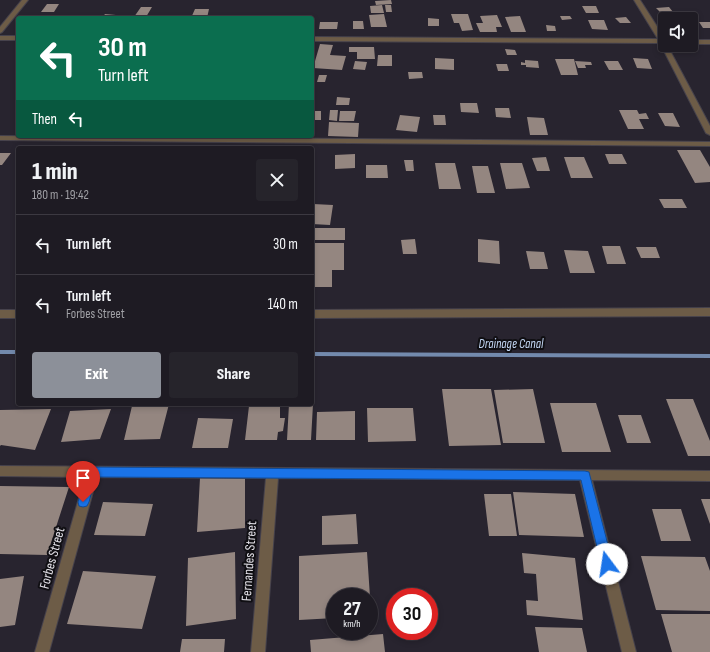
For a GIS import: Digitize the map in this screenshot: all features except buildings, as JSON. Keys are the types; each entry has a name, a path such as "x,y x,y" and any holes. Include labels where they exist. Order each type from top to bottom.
{"street":[{"path":"0,31 24,0"},
{"path":"637,0 658,34"},
{"path":"0,38 16,38"},
{"path":"314,39 658,42"},
{"path":"698,42 710,42"},
{"path":"668,52 710,133"},
{"path":"0,138 710,144"},
{"path":"314,314 710,312"},
{"path":"0,314 16,314"},
{"path":"0,471 710,476"},
{"name":"Forbes Street","path":"42,652 92,472"},
{"name":"Fernandes Street","path":"258,652 272,473"},
{"path":"585,476 629,652"}],"waterway":[{"name":"Drainage Canal","path":"0,352 16,352"},
{"name":"Drainage Canal","path":"314,354 710,356"}],"route":[{"path":"83,502 92,472 585,476 607,564"}]}
